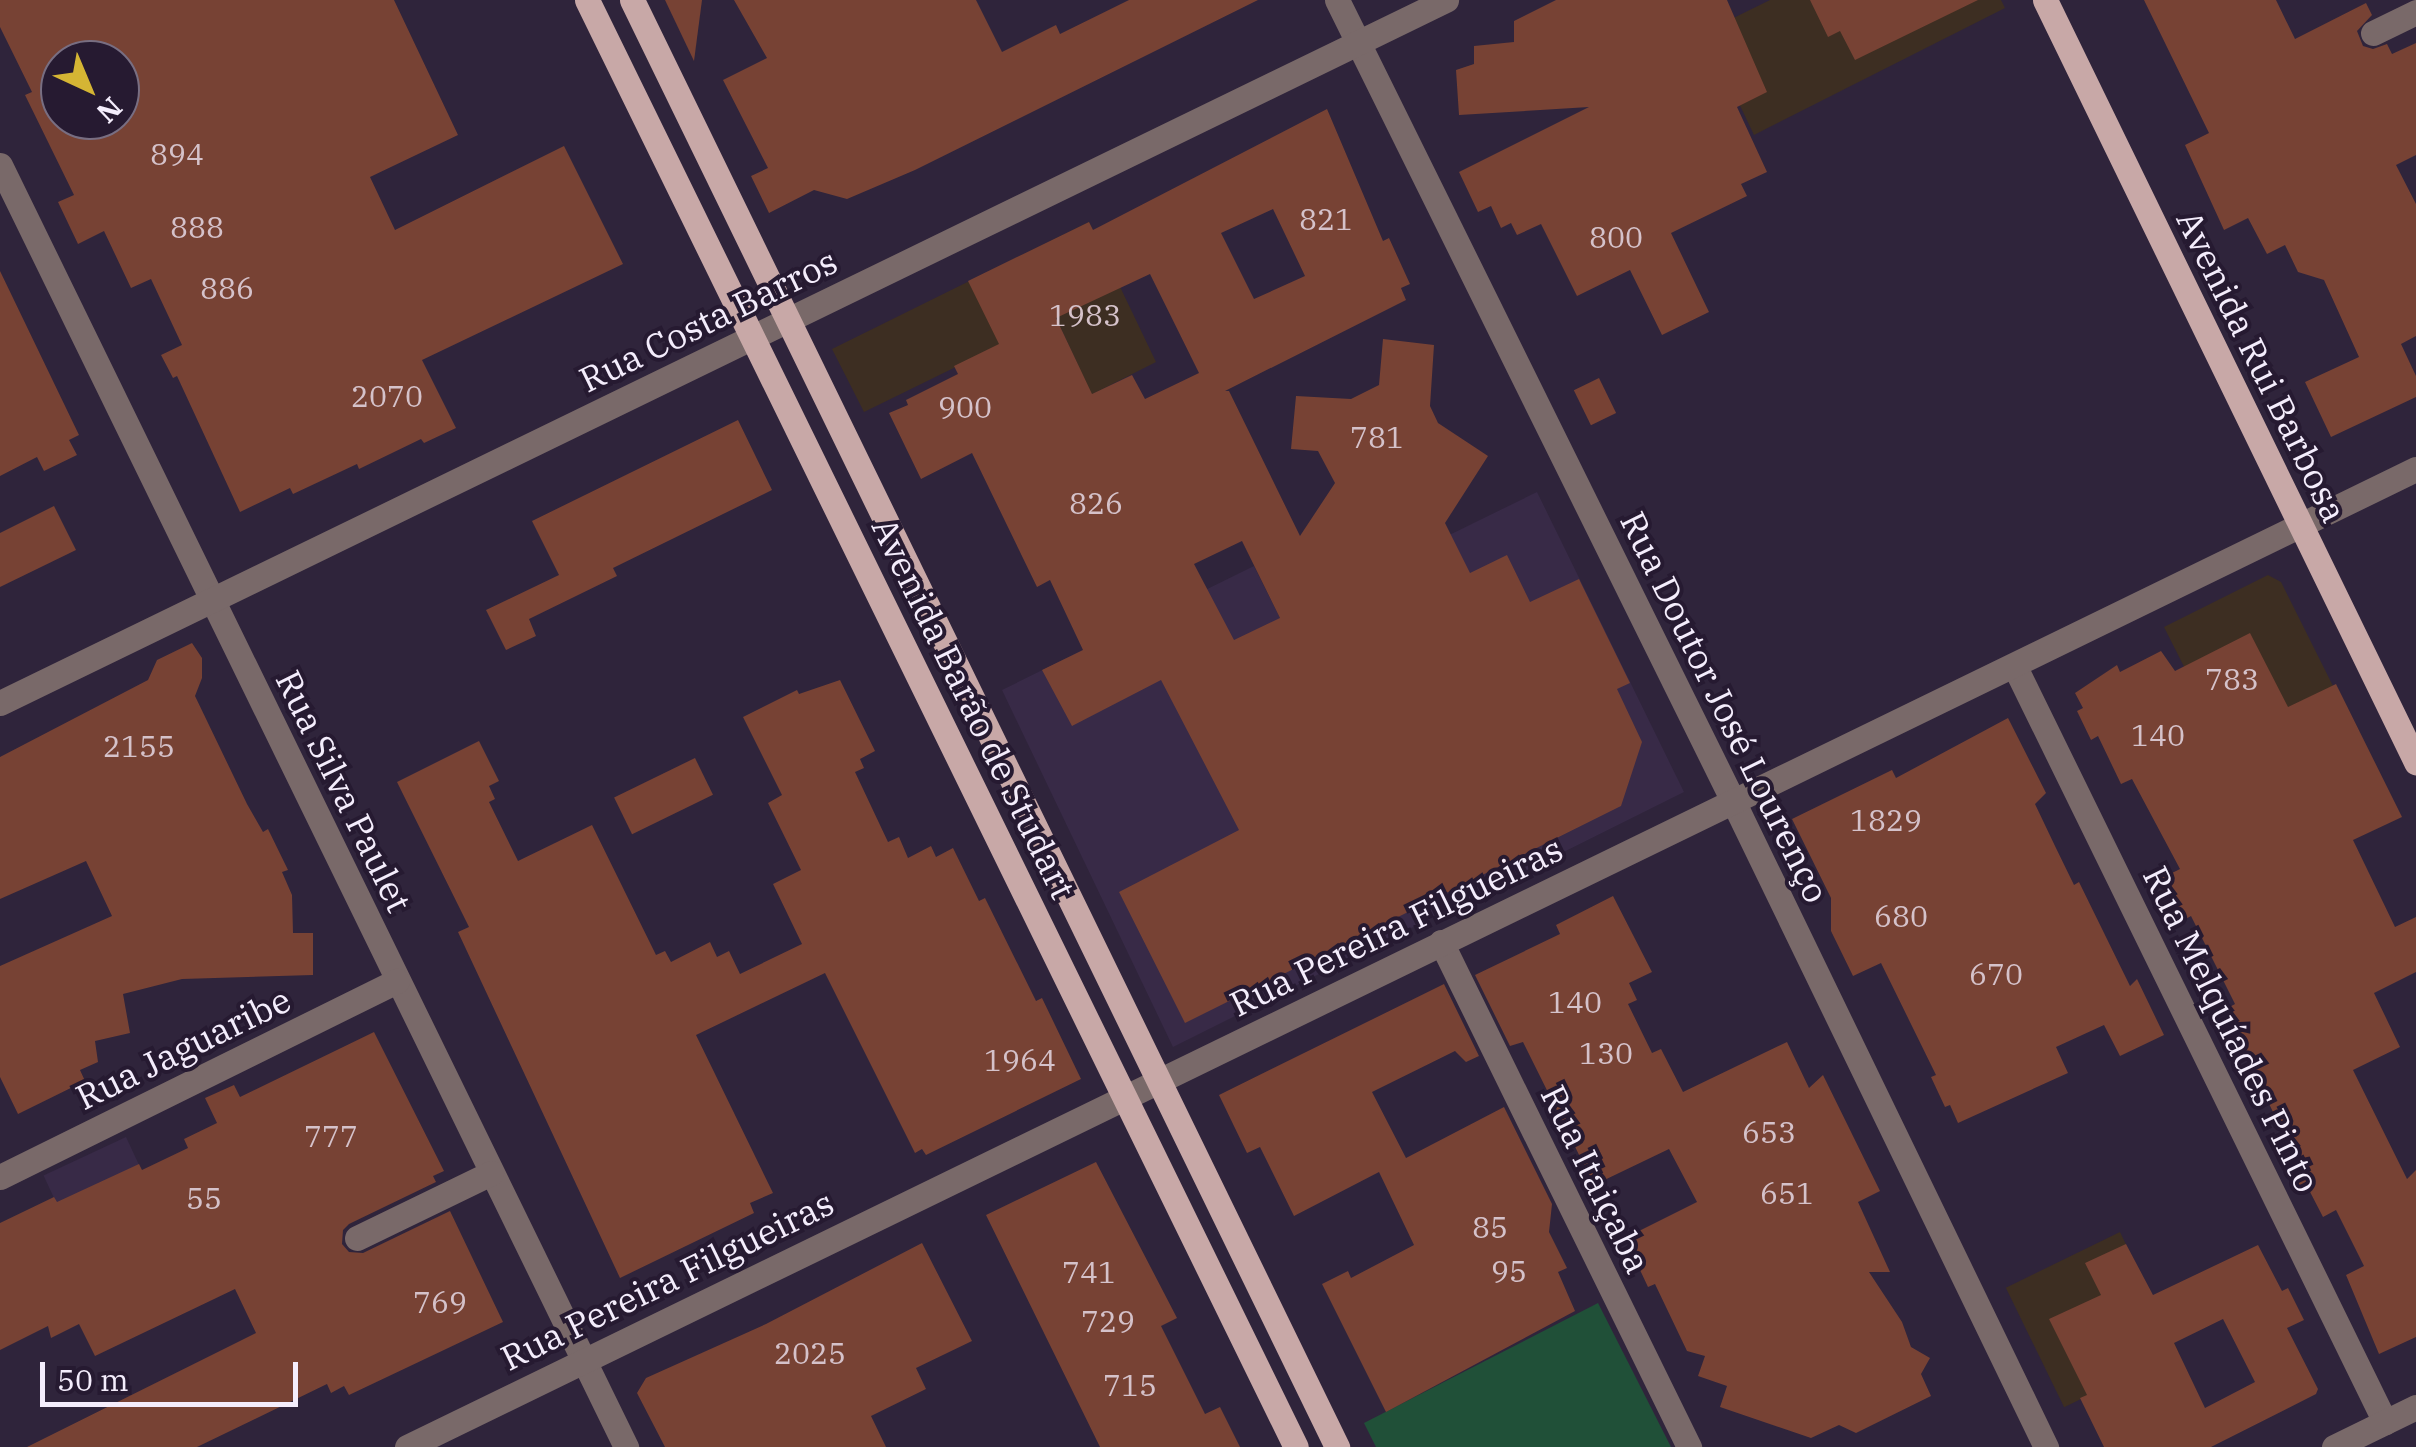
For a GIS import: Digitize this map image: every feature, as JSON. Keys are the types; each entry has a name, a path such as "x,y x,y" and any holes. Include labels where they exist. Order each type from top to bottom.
{"main road":[{"name":"Avenida Barão de Studart","path":"587,0 1296,1447"},
{"name":"Avenida Barão de Studart","path":"632,0 1337,1447"},
{"name":"Avenida Rui Barbosa","path":"2045,0 2416,762"}],"street":[{"name":"Rua Doutor José Lourenço","path":"1337,0 1734,803 2046,1447"},
{"name":"Rua Costa Barros","path":"0,702 1446,0"},
{"path":"2373,32 2416,12"},
{"name":"Rua Silva Paulet","path":"0,164 626,1447"},
{"name":"Rua Pereira Filgueiras","path":"407,1447 2416,469"},
{"name":"Rua Melquíades Pinto","path":"2015,667 2386,1422"},
{"name":"Rua Itaiçaba","path":"1441,942 1689,1447"},
{"name":"Rua Jaguaribe","path":"0,1177 397,981"},
{"path":"358,1238 491,1174"},
{"path":"2334,1447 2416,1407"}],"shaded area":[{"path":"1770,0 2001,0 2005,8 1754,135 1705,32"},
{"path":"1089,222 1156,362 1063,409 1050,381 1078,365 1056,318 864,412 832,349"},
{"path":"1537,492 1684,792 1173,1047 1002,690 1254,566 1280,618"},
{"path":"2268,575 2281,582 2333,686 2221,740 2164,627"},
{"path":"126,1137 202,1299 119,1338 44,1175"},
{"path":"2120,1232 2178,1352 2064,1407 2006,1288"}],"green space":[{"path":"1598,1303 1671,1447 1376,1447 1364,1423"}],"building":[{"path":"0,0 394,0 458,135 370,177 395,230 564,146 623,264 422,360 456,428 424,443 421,439 359,469 357,464 293,494 290,488 240,512 177,376 173,378 161,355 182,345 151,279 131,288 104,231 78,244 58,202 74,195 47,140 140,140 140,40 40,40 40,126 25,95 32,92 0,27"},
{"path":"665,0 702,0 694,61"},
{"path":"734,0 976,0 1002,52 1056,25 1060,34 1129,0 1258,0 915,170 847,199 814,190 769,213 751,176 768,168 723,80 767,58"},
{"path":"1556,0 1727,0 1767,92 1737,107 1767,172 1741,184 1747,196 1671,233 1709,312 1662,335 1630,270 1577,296 1541,224 1517,235 1511,223 1501,228 1491,206 1478,212 1459,172 1589,107 1459,115 1456,70 1474,64 1474,46 1514,42 1514,21"},
{"path":"1810,0 1978,0 1855,60 1840,31 1828,37"},
{"path":"2144,0 2276,0 2295,39 2366,3 2372,15 2357,31 2363,46 2373,49 2387,44 2392,54 2416,43 2416,155 2396,165 2416,204 2416,336 2401,344 2416,376 2416,397 2331,437 2305,382 2359,357 2324,280 2298,272 2285,245 2267,254 2248,218 2224,230 2185,145 2209,133"},
{"path":"1327,109 1383,241 1389,238 1410,284 1401,288 1406,300 1225,391 1229,391 1300,536 1335,483 1318,451 1291,449 1296,396 1351,399 1379,385 1383,339 1434,345 1430,406 1438,423 1488,456 1445,523 1470,573 1507,555 1530,602 1579,579 1630,683 1617,689 1642,742 1621,806 1185,1023 1119,892 1239,830 1161,680 1072,726 1042,670 1083,650 1050,580 1037,587 972,453 921,479 889,413 958,374 954,366 999,344 968,281 1089,222 1093,230","holes":["1273,209 1305,276 1254,299 1221,233","1150,274 1199,373 1145,399 1132,375 1092,394 1056,318","1242,541 1280,618 1234,640 1194,564"]},
{"path":"0,271 79,435 69,440 77,455 44,471 37,457 0,476"},
{"path":"1599,378 1616,413 1591,425 1574,390"},
{"path":"738,420 772,490 613,568 617,576 529,619 536,636 506,650 486,610 559,575 532,521"},
{"path":"54,506 76,550 0,587 0,533"},
{"path":"2250,633 2288,707 2336,684 2402,817 2353,840 2395,927 2416,917 2416,972 2374,993 2400,1047 2353,1070 2407,1179 2416,1170 2416,1337 2379,1354 2346,1275 2364,1266 2336,1210 2323,1217 2308,1188 2300,1192 2288,1168 2298,1164 2224,1010 2235,1004 2191,916 2182,921 2162,878 2180,869 2132,779 2121,784 2098,736 2091,740 2077,711 2083,708 2075,693 2117,665 2120,672 2161,651 2175,671"},
{"path":"192,643 202,658 202,678 195,696 247,804 263,832 268,829 288,870 282,872 292,895 293,933 313,933 313,975 182,979 123,994 130,1033 95,1041 98,1062 80,1070 85,1081 18,1114 0,1077 0,966 112,916 86,861 0,899 0,757 148,680 157,660"},
{"path":"840,680 875,751 860,759 864,768 855,772 888,842 899,837 908,858 931,846 936,857 953,848 979,901 985,898 1036,1001 1042,998 1081,1079 926,1155 922,1149 915,1153 825,973 696,1035 773,1193 750,1203 754,1213 620,1278 458,932 469,927 397,782 479,741 499,781 489,786 495,799 489,802 518,861 592,825 656,955 665,951 671,962 710,942 717,957 729,951 740,974 802,944 773,884 801,870 768,803 782,795 743,717 797,690 799,694"},
{"path":"2008,718 2046,793 2035,804 2074,885 2079,882 2130,986 2137,979 2164,1035 2120,1056 2104,1025 2056,1047 2068,1073 1958,1123 1950,1105 1945,1107 1931,1077 1936,1075 1881,963 1853,976 1831,931 1831,898 1792,819 1892,770 1896,778"},
{"path":"695,758 713,795 632,834 614,797"},
{"path":"1613,896 1652,972 1629,983 1637,1000 1628,1004 1652,1053 1661,1049 1683,1092 1787,1042 1809,1088 1823,1075 1880,1191 1858,1202 1890,1272 1869,1272 1902,1322 1911,1347 1930,1358 1921,1374 1931,1396 1856,1433 1839,1425 1811,1438 1720,1407 1727,1386 1698,1376 1705,1356 1687,1351 1655,1284 1648,1287 1625,1238 1697,1202 1669,1149 1594,1185 1523,1042 1510,1046 1475,975 1560,934 1556,925"},
{"path":"1444,984 1479,1056 1466,1062 1455,1051 1372,1092 1406,1158 1504,1107 1552,1204 1549,1232 1567,1268 1558,1272 1575,1311 1386,1412 1322,1284 1348,1271 1351,1278 1414,1245 1379,1172 1294,1216 1260,1147 1247,1153 1219,1095"},
{"path":"374,1032 444,1171 433,1176 436,1182 349,1224 343,1230 342,1244 349,1252 363,1253 450,1211 503,1322 349,1395 344,1386 331,1393 327,1384 197,1447 27,1447 256,1333 235,1289 95,1356 79,1324 51,1338 48,1326 0,1350 0,1223 54,1197 57,1202 139,1164 142,1170 188,1148 184,1139 217,1123 205,1098 234,1085 240,1097"},
{"path":"1096,1162 1177,1318 1161,1326 1205,1414 1220,1407 1240,1447 1100,1447 986,1215"},
{"path":"922,1243 972,1341 916,1368 926,1389 871,1416 886,1447 665,1447 637,1393 646,1378 766,1324"},
{"path":"2126,1244 2153,1295 2258,1245 2282,1291 2288,1288 2304,1320 2287,1328 2318,1389 2316,1394 2211,1447 2104,1447 2080,1398 2087,1395 2049,1319 2101,1295 2085,1263","holes":["2223,1319 2255,1382 2205,1408 2174,1343"]}]}
